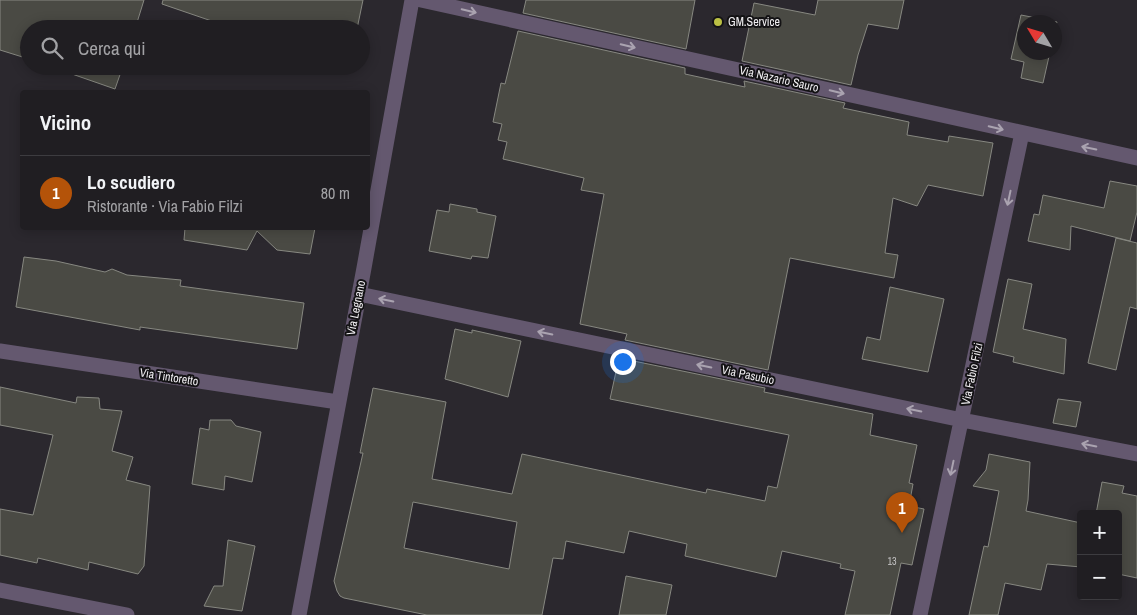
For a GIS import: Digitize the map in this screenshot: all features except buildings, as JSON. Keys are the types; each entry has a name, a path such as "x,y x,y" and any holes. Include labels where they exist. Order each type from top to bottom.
{"street":[{"name":"Via Legnano","path":"298,615 412,0"},
{"name":"Via Nazario Sauro","path":"421,0 1137,158"},
{"name":"Via Fabio Filzi","path":"920,615 1022,133"},
{"name":"Via Pasubio","path":"359,294 962,420 1137,454"},
{"name":"Via Tintoretto","path":"0,351 338,402"},
{"path":"0,590 127,615"}],"place":[{"name":"GM.Service","path":"718,22"},
{"name":"Lo scudiero","path":"902,533"}]}
